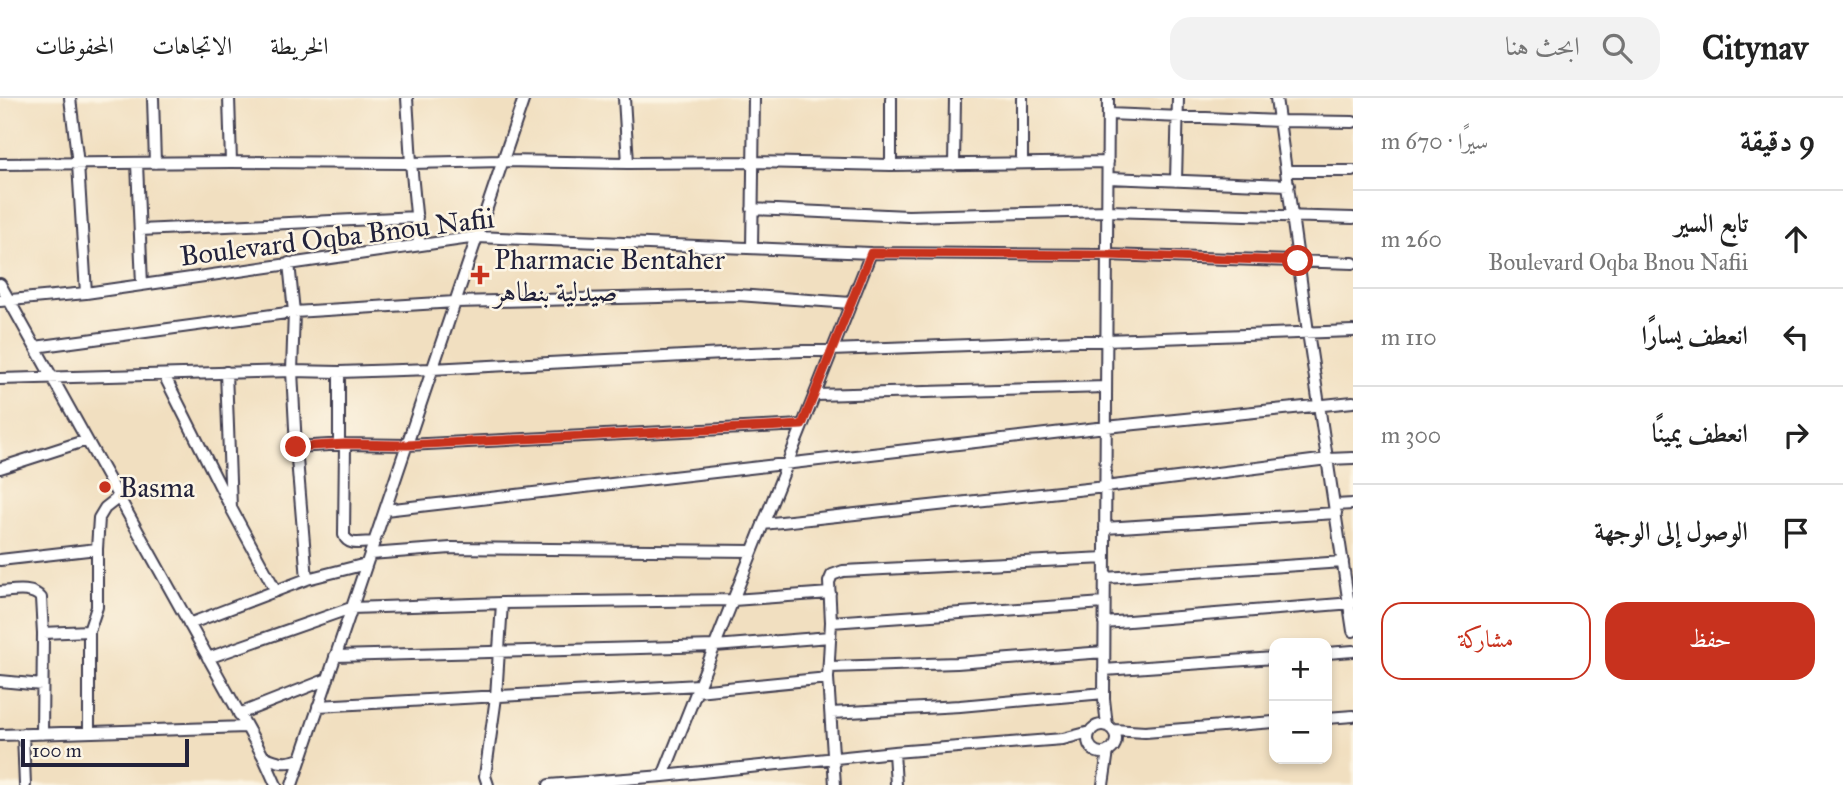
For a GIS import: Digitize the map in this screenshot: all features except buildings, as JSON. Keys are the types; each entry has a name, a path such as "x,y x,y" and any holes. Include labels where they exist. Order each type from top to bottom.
{"street":[{"path":"70,98 78,164 86,293"},
{"path":"153,98 155,163"},
{"path":"229,98 231,162"},
{"path":"407,98 419,244"},
{"path":"292,785 524,98"},
{"path":"624,98 628,163"},
{"path":"752,247 754,98"},
{"path":"891,98 891,165"},
{"path":"954,165 955,98"},
{"path":"1022,98 1022,163"},
{"path":"1103,781 1115,737 1110,728 1104,696 1108,98"},
{"path":"1176,181 1178,98"},
{"path":"1276,98 1328,459 1336,509 1348,550 1343,562 1353,631"},
{"path":"1108,114 1353,122"},
{"path":"0,164 503,161 954,165 1108,162"},
{"path":"137,163 142,285"},
{"path":"1287,171 1353,171"},
{"path":"1108,178 1289,185"},
{"path":"752,209 908,216 1108,211 1353,218"},
{"path":"141,230 417,217"},
{"name":"Boulevard Oqba Bnou Nafii","path":"5,301 86,293 477,237 871,253 1107,255 1353,263"},
{"path":"663,776 871,253"},
{"path":"289,263 294,312 292,371 296,447 307,579"},
{"path":"0,284 5,301 35,347 263,756 276,785"},
{"path":"35,347 294,312 455,302 738,295 851,303"},
{"path":"0,379 432,369 656,357 1353,331"},
{"path":"226,372 231,508"},
{"path":"339,372 344,535 349,543 374,542"},
{"path":"164,375 276,591"},
{"path":"815,395 1106,387"},
{"path":"385,510 1106,427 1353,402"},
{"path":"296,447 342,444 407,445 802,425"},
{"path":"0,468 87,440"},
{"path":"763,524 1353,458"},
{"path":"89,732 89,631 97,607 99,519 102,512 118,497"},
{"path":"1105,528 1336,509 1353,504"},
{"path":"189,624 368,559 451,548 752,551"},
{"path":"0,560 97,549"},
{"path":"835,785 829,672 829,582 832,575 843,571 1105,558"},
{"path":"1105,578 1343,562"},
{"path":"0,592 34,591 39,594 43,605 42,734"},
{"path":"208,658 351,608 733,600 830,593"},
{"path":"488,785 485,776 496,697 502,603"},
{"path":"831,622 1104,603"},
{"path":"1104,623 1351,604"},
{"path":"43,632 89,631"},
{"path":"335,656 715,646 830,638"},
{"path":"1332,653 1353,651"},
{"path":"318,706 698,688 829,672 1104,652"},
{"path":"1104,670 1269,658"},
{"path":"239,714 328,679"},
{"path":"0,681 42,685"},
{"path":"831,713 1104,696"},
{"path":"1103,781 1088,738 1104,696"},
{"path":"1332,718 1353,716"},
{"path":"549,785 663,776 834,757 1063,739 1101,725 1145,732 1269,722"},
{"path":"0,735 246,727"},
{"path":"1063,739 1102,752 1145,732"},
{"path":"23,734 25,785"},
{"path":"894,752 896,785"},
{"path":"263,756 281,763 300,760"},
{"path":"699,772 700,785"}],"place":[{"name":"Pharmacie Bentaher صيدلية بنطاهر","path":"480,275"},
{"name":"Basma","path":"105,487"}],"route":[{"path":"296,447 345,444 407,445 802,425 871,253 1107,255 1298,261"}]}
